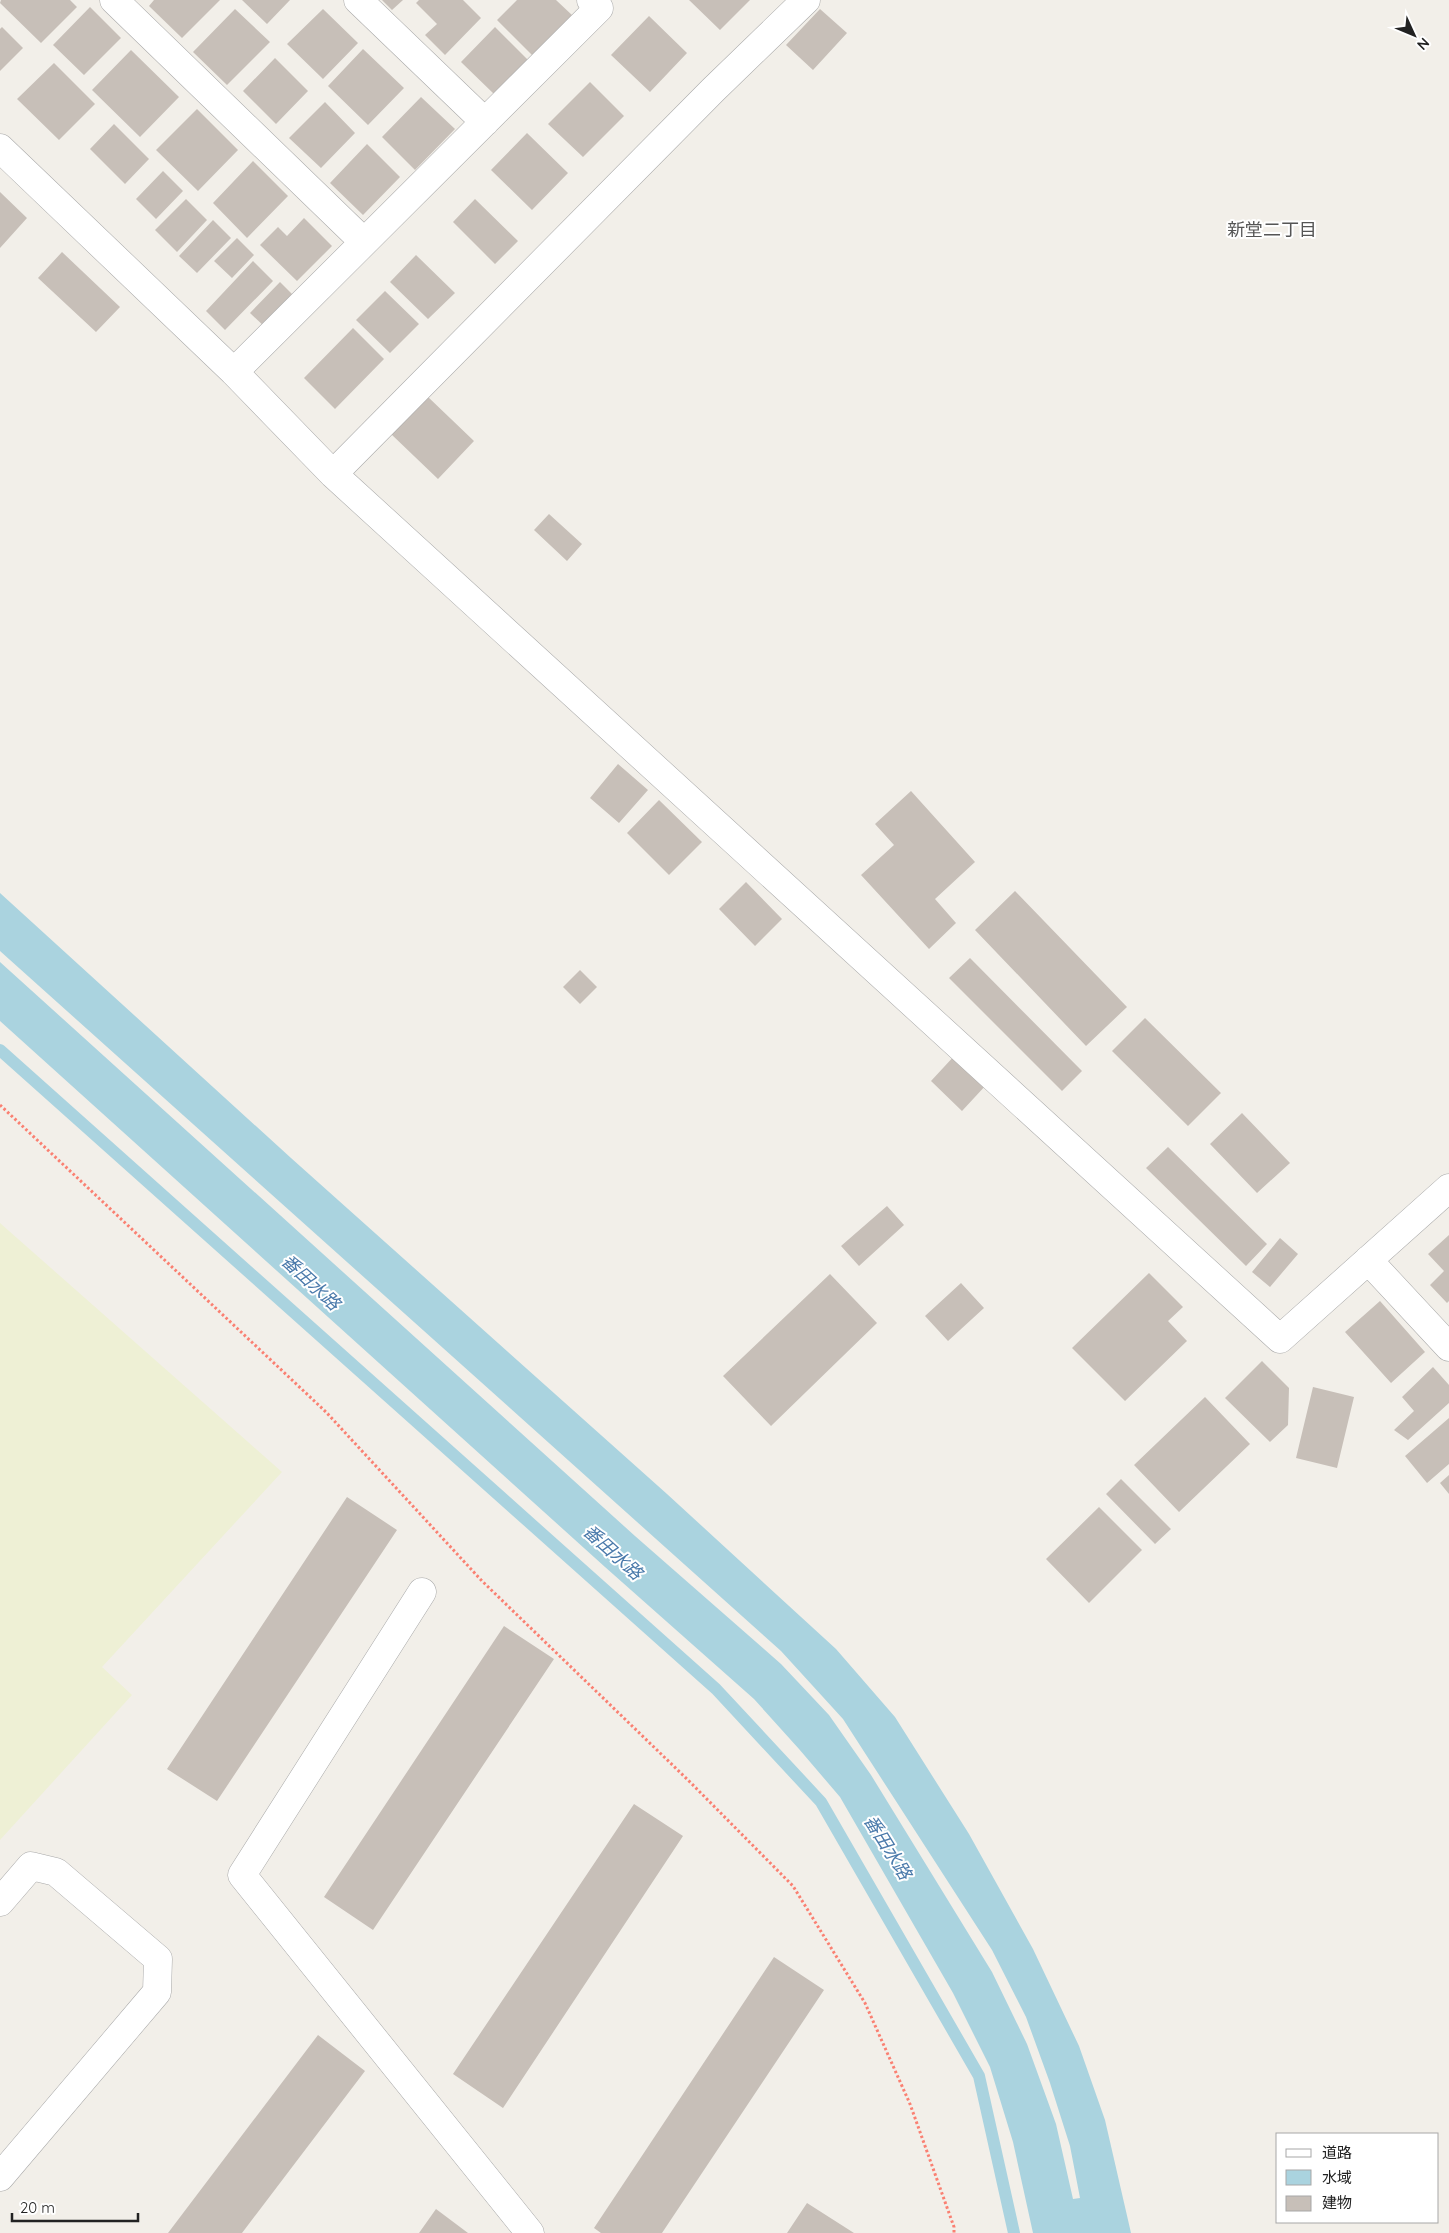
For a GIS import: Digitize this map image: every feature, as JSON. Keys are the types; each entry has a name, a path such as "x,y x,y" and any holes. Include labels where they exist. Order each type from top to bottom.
{"street":[{"path":"114,0 364,242"},
{"path":"358,0 485,122"},
{"path":"333,474 713,90 806,0"},
{"path":"234,372 485,122 599,3"},
{"path":"0,148 234,372 333,474 1280,1339 1449,1188"},
{"path":"1368,1260 1449,1347"},
{"path":"422,1592 242,1875 530,2233"},
{"path":"0,1902 31,1866 56,1872 158,1959 157,1992 0,2177"}],"path":[{"path":"0,1105 326,1412 482,1581 688,1780 793,1886 865,2003 910,2104 954,2227 954,2233"}],"green space":[{"path":"0,1223 282,1472 102,1667 132,1695 0,1840"}],"water":[{"name":"番田水路","path":"0,893 291,1158 667,1494 836,1649 895,1717 969,1834 1033,1949 1079,2046 1105,2120 1131,2233 1033,2233 1013,2142 990,2067 953,1993 840,1797 799,1749 754,1699 0,1021 0,962 635,1536 781,1664 829,1715 871,1775 992,1972 1027,2044 1056,2124 1073,2199 1080,2198 1070,2146 1026,2017 992,1950 843,1719 781,1651 0,951"}],"building":[{"path":"1,0 70,0 77,7 41,43 0,3"},
{"path":"154,0 220,0 182,38 149,6"},
{"path":"242,0 290,0 267,24"},
{"path":"382,0 403,0 392,10"},
{"path":"419,0 463,0 481,18 445,55 425,35 437,24 416,3"},
{"path":"517,0 556,0 573,16 534,57 497,20"},
{"path":"689,0 750,0 720,30"},
{"path":"90,7 121,38 84,75 53,45"},
{"path":"235,9 270,42 227,85 193,52"},
{"path":"323,9 358,43 323,79 287,44"},
{"path":"820,9 847,33 813,70 786,45"},
{"path":"649,16 687,53 650,92 611,55"},
{"path":"2,27 23,48 0,71 0,29"},
{"path":"495,27 529,61 495,95 461,62"},
{"path":"363,49 404,88 368,125 328,86"},
{"path":"131,50 179,97 140,137 92,90"},
{"path":"275,58 308,91 276,124 243,91"},
{"path":"54,63 95,104 59,140 17,99"},
{"path":"590,82 624,116 583,157 548,124"},
{"path":"421,97 455,129 415,170 382,137"},
{"path":"325,102 355,133 321,168 289,138"},
{"path":"197,109 238,150 198,191 156,150"},
{"path":"114,124 149,159 125,184 90,149"},
{"path":"527,133 568,173 532,210 491,170"},
{"path":"367,144 400,177 363,215 330,183"},
{"path":"253,161 288,196 247,238 213,203"},
{"path":"163,171 183,191 156,219 136,199"},
{"path":"0,192 27,218 0,248"},
{"path":"186,199 207,220 177,252 155,230"},
{"path":"475,199 518,241 495,264 453,222"},
{"path":"304,218 332,246 297,281 260,245 278,227 287,236"},
{"path":"213,220 231,238 197,273 179,256"},
{"path":"237,238 254,255 232,278 214,261"},
{"path":"62,252 120,307 96,332 38,278"},
{"path":"416,255 455,293 428,319 390,282"},
{"path":"253,261 273,281 225,330 206,311"},
{"path":"280,282 296,298 266,328 250,313"},
{"path":"385,291 419,324 390,353 356,320"},
{"path":"353,328 384,359 335,409 304,378"},
{"path":"427,396 474,441 438,479 391,434"},
{"path":"549,514 582,544 567,561 534,530"},
{"path":"618,764 648,790 619,823 590,798"},
{"path":"911,791 975,862 935,899 956,923 929,949 861,875 894,845 875,824"},
{"path":"659,800 702,842 669,875 627,833"},
{"path":"746,882 782,919 755,946 719,909"},
{"path":"1015,891 1127,1007 1086,1046 975,930"},
{"path":"970,958 1082,1071 1062,1091 949,978"},
{"path":"580,970 597,987 580,1004 563,987"},
{"path":"1145,1018 1221,1093 1188,1126 1112,1051"},
{"path":"956,1054 987,1084 962,1111 931,1081"},
{"path":"1242,1113 1290,1163 1257,1193 1210,1144"},
{"path":"1168,1147 1267,1244 1246,1266 1146,1168"},
{"path":"887,1206 904,1225 859,1266 841,1246"},
{"path":"1449,1235 1449,1301 1447,1303 1430,1285 1444,1271 1428,1254"},
{"path":"1280,1238 1298,1254 1270,1287 1252,1272"},
{"path":"1149,1273 1183,1307 1168,1321 1187,1341 1125,1401 1072,1348"},
{"path":"830,1274 877,1323 771,1426 723,1376"},
{"path":"961,1283 984,1308 948,1341 925,1316"},
{"path":"1380,1301 1425,1352 1391,1383 1345,1332"},
{"path":"1262,1361 1289,1388 1288,1425 1270,1442 1225,1398"},
{"path":"1433,1367 1449,1385 1449,1403 1408,1440 1394,1430 1414,1411 1402,1397"},
{"path":"1313,1387 1354,1397 1337,1468 1296,1458"},
{"path":"1205,1397 1250,1444 1179,1512 1134,1465"},
{"path":"1449,1418 1449,1464 1427,1483 1405,1456"},
{"path":"1449,1475 1449,1494 1440,1483"},
{"path":"1121,1479 1171,1529 1155,1544 1106,1494"},
{"path":"347,1497 397,1530 217,1801 167,1769"},
{"path":"1099,1507 1142,1550 1089,1603 1046,1559"},
{"path":"504,1626 554,1659 373,1930 324,1897"},
{"path":"634,1804 683,1836 503,2108 453,2074"},
{"path":"774,1957 824,1990 662,2233 601,2233 594,2228"},
{"path":"318,2035 365,2071 242,2233 168,2233"},
{"path":"807,2203 854,2233 787,2233"},
{"path":"436,2209 468,2233 419,2233"}],"waterway":[{"path":"0,1050 716,1689 821,1802 979,2076 1014,2233"}],"district":[{"name":"新堂二丁目","path":"1272,229"}]}
